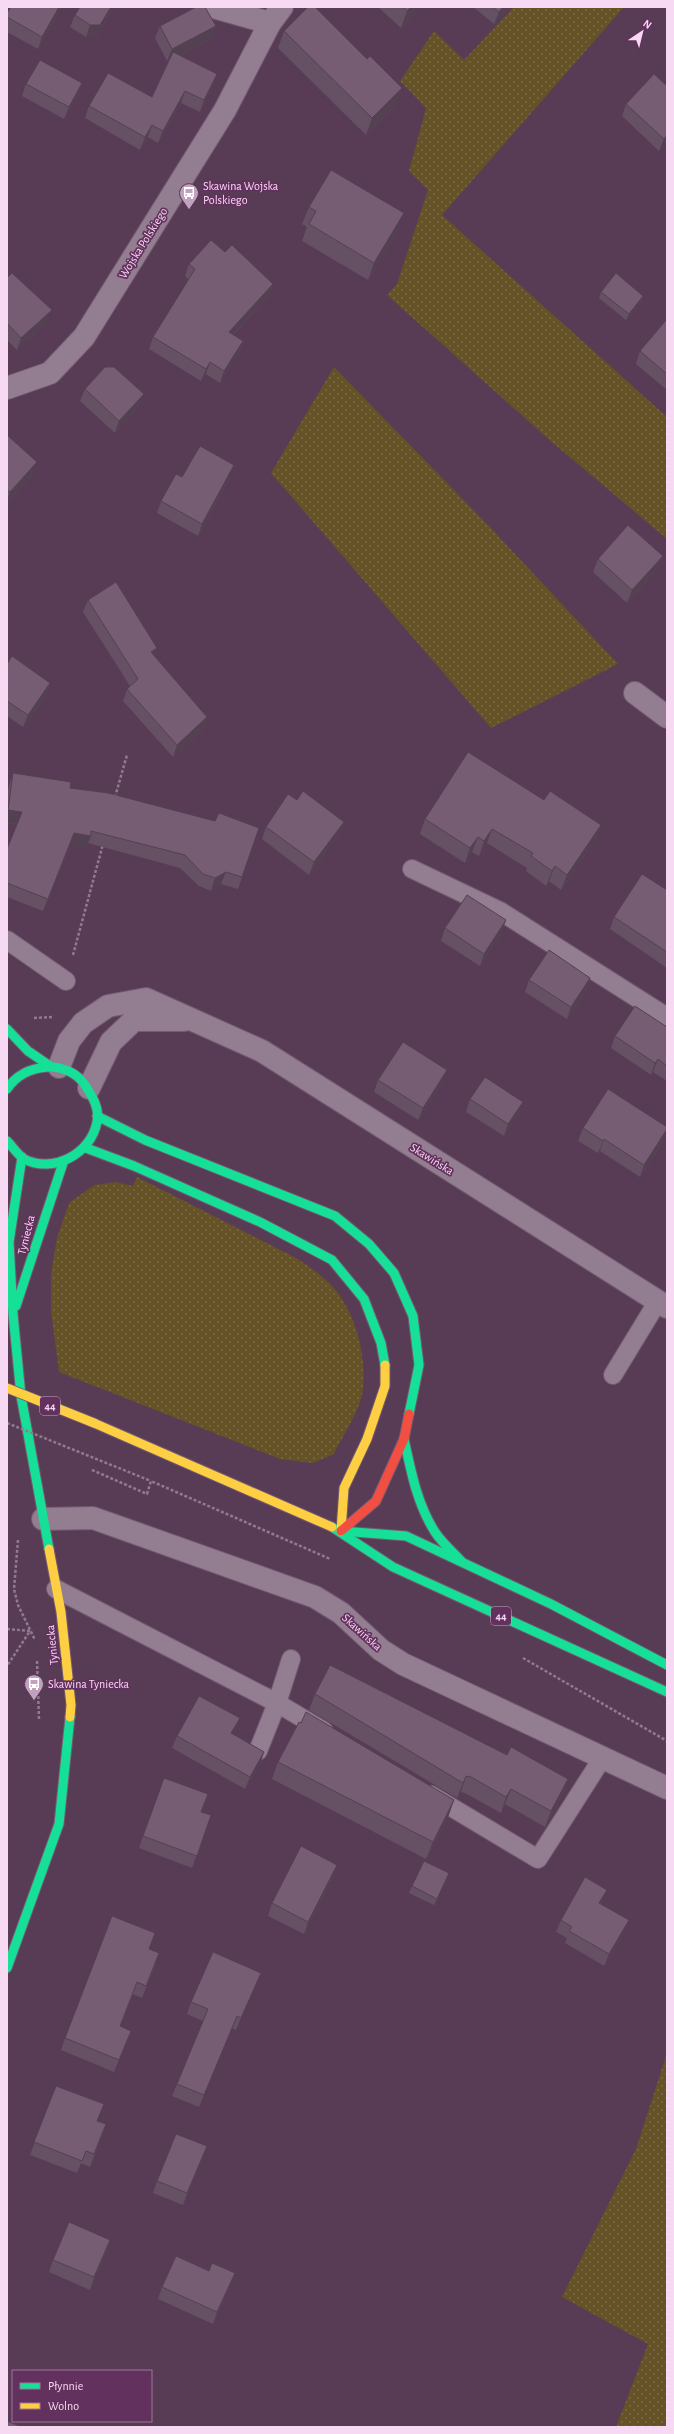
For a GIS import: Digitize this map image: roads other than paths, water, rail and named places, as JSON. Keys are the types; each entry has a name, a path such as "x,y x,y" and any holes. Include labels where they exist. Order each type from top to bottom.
{"street":[{"name":"Wojska Polskiego","path":"7,388 50,373 84,337 225,110 276,15 213,7"},
{"path":"635,693 667,717"},
{"name":"Skawińska","path":"54,1067 83,1023 108,1006 146,999 262,1051 662,1304"},
{"name":"Skawińska","path":"89,1088 111,1042 134,1020 192,1020"},
{"path":"7,1029 28,1051 54,1067 77,1076 89,1088 95,1101 97,1116 92,1138 86,1148 75,1157 63,1163 49,1165 35,1163 22,1157 7,1141"},
{"path":"7,1087 20,1075 34,1068 54,1067"},
{"path":"97,1116 145,1140 336,1216 369,1244 394,1273 413,1316 419,1365 404,1439 376,1501 341,1531"},
{"path":"86,1148 134,1166 260,1222 332,1260 364,1299 381,1343 385,1365 385,1386 367,1439 344,1488 341,1531"},
{"name":"Tyniecka","path":"7,1968 59,1824 71,1705 56,1589 21,1396 13,1314 9,1242 22,1157"},
{"name":"Tyniecka","path":"13,1314 32,1261 44,1212 63,1163"},
{"name":"44","path":"7,1388 94,1423 341,1531 393,1567 667,1692"},
{"path":"404,1439 414,1486 425,1512 436,1533 462,1562"},
{"name":"Skawińska","path":"43,1519 93,1518 314,1597 341,1613 381,1650 403,1664 667,1788"},
{"name":"44","path":"341,1531 406,1536 594,1625 667,1665"}],"lane":[{"path":"412,869 500,911 667,1017"},
{"path":"7,940 66,981"},
{"path":"613,1375 662,1304"},
{"path":"56,1589 277,1703 337,1739"},
{"path":"258,1750 277,1703 291,1659"},
{"path":"418,1787 538,1859 603,1758"}],"place":[{"name":"Skawina Wojska Polskiego","path":"189,210"},
{"name":"Skawina Tyniecka","path":"34,1701"}]}
